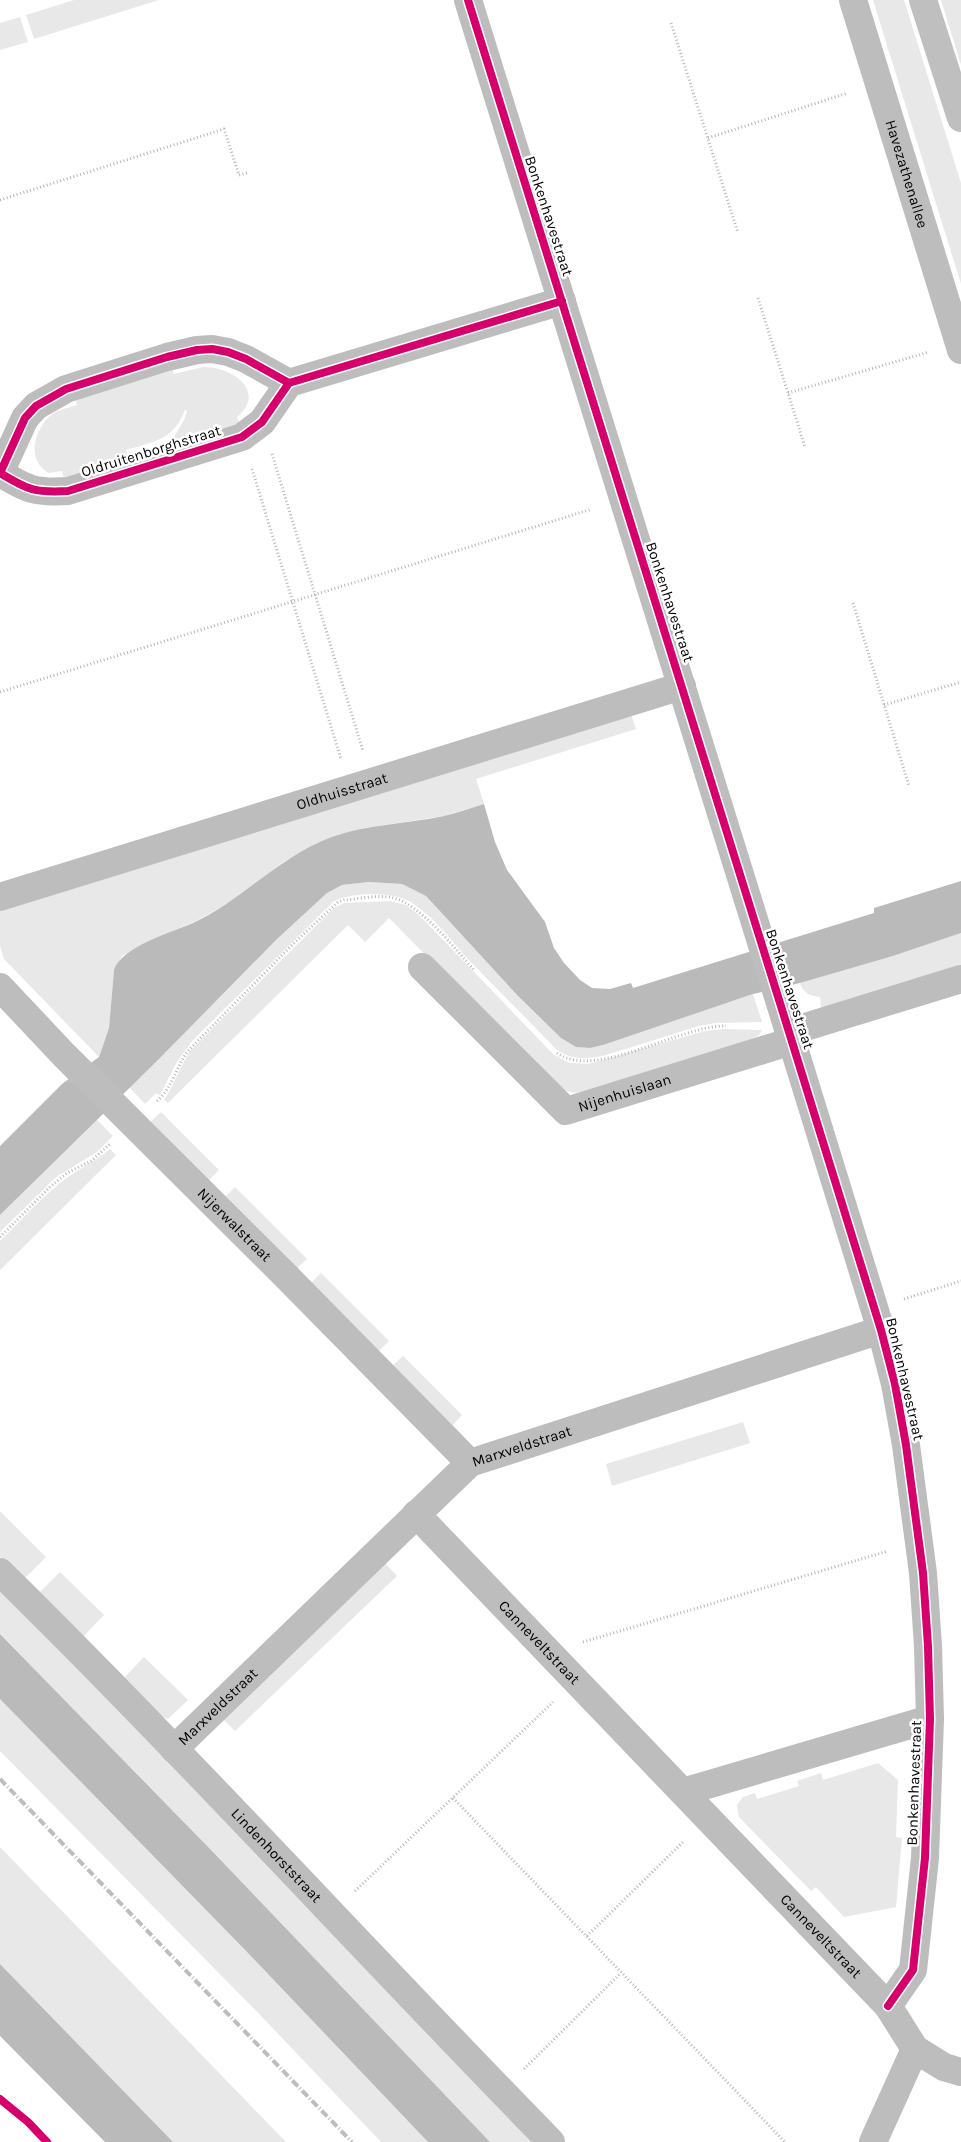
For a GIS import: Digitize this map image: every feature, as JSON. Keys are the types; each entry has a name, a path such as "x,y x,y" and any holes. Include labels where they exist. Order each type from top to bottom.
{"main road":[{"path":"923,0 961,118"}],"street":[{"name":"Bonkenhavestraat","path":"468,0 878,1319 895,1384 920,1541 928,1646 930,1719 925,1858 913,1970 888,2006"},
{"name":"Havezathenallee","path":"853,0 960,347"},
{"path":"252,430 289,383 562,301"},
{"name":"Oldruitenborghstraat","path":"252,430 68,491 42,493 23,488 0,473 24,418 36,406 66,390 167,357 198,350 212,349 228,352 246,359 289,383"},
{"name":"Oldhuisstraat","path":"0,897 682,686"},
{"name":"Nijenhuislaan","path":"422,967 566,1111 788,1028 961,979"},
{"name":"Nijerwalstraat","path":"0,987 130,1121 470,1463"},
{"name":"Marxveldstraat","path":"174,1749 470,1463 878,1319"},
{"name":"Canneveltstraat","path":"416,1514 888,2006 915,2049 944,2066 961,2072"},
{"name":"Lindenhorststraat","path":"0,1572 174,1749 551,2142"},
{"path":"683,1792 930,1719"},
{"path":"873,2142 915,2049"}],"path":[{"path":"671,23 738,233"},
{"path":"708,138 879,83"},
{"path":"0,200 224,129 240,175 247,172"},
{"path":"758,298 805,446"},
{"path":"788,393 960,347"},
{"path":"252,430 315,594 361,785"},
{"path":"252,430 293,602 361,785"},
{"path":"0,692 623,499"},
{"path":"853,603 908,786"},
{"path":"884,705 961,682"},
{"path":"0,1237 51,1186 67,1173 91,1161 130,1121 162,1097 168,1089 180,1062 196,1042 295,942 338,902 385,897 395,898 406,903 430,922 478,973"},
{"path":"555,1052 565,1058 589,1062 702,1029 732,1026"},
{"path":"878,1319 961,1281"},
{"path":"548,1653 920,1541"},
{"path":"331,1914 575,1681"},
{"path":"453,1798 785,2142"},
{"path":"586,1936 708,1818"},
{"path":"500,2090 621,1973"}],"shaded area":[{"path":"74,0 159,0 34,39 26,15"},
{"path":"873,0 904,0 961,183 961,284"},
{"path":"941,0 961,0 961,65"},
{"path":"20,17 28,42 0,50 0,23"},
{"path":"203,367 214,368 234,376 247,389 249,398 246,407 237,417 239,423 169,445 184,420 187,411 185,410 175,428 169,434 154,442 126,450 128,458 64,478 62,471 49,473 37,462 35,447 39,431 49,417 62,409 77,405 75,398 172,368 174,374"},
{"path":"631,714 636,729 476,779 484,804 444,816 364,828 317,843 283,862 234,900 194,922 158,937 122,956 114,970 109,1028 99,1057 4,959 0,946 0,910"},
{"path":"484,804 495,842 507,870 545,922 554,948 564,963 580,980 592,988 610,989 631,983 633,988 874,913 874,908 961,881 961,933 893,956 800,983 753,994 603,1045 590,1048 576,1047 561,1038 518,996 426,896 402,884 369,882 342,885 327,893 276,940 160,1058 0,1215 0,1146 62,1084 99,1057 109,1028 114,970 126,954 148,941 193,923 211,913 295,855 332,837 373,827 444,816"},
{"path":"369,882 402,884 426,896 518,996 561,1038 576,1047 590,1048 602,1045 753,994 762,1022 715,1023 699,1026 603,1056 584,1058 568,1056 557,1050 468,959 440,927 416,905 400,897 381,894 349,896 333,902 193,1040 178,1060 160,1095 156,1093 145,1104 129,1087 276,940 327,893 342,885"},
{"path":"390,901 406,905 420,916 554,1055 570,1063 589,1064 705,1031 723,1029 762,1030 759,1035 752,1039 584,1092 575,1093 568,1091 553,1084 389,918 365,942 348,925 168,1103 164,1100 191,1050 334,908 344,903"},
{"path":"961,933 961,966 821,1009 820,997 807,993 800,983 893,956"},
{"path":"161,1112 219,1170 207,1182 149,1123"},
{"path":"96,1119 113,1136 97,1152 56,1177 0,1232 0,1215"},
{"path":"110,1149 116,1155 0,1270 0,1241 59,1184"},
{"path":"235,1187 307,1259 295,1270 223,1199"},
{"path":"321,1273 389,1341 377,1353 309,1285"},
{"path":"403,1356 462,1415 451,1427 391,1367"},
{"path":"743,1422 750,1443 612,1486 606,1464"},
{"path":"0,1511 46,1557 23,1580 0,1557"},
{"path":"383,1561 397,1576 235,1731 221,1717"},
{"path":"60,1572 104,1615 81,1639 37,1595"},
{"path":"0,1591 163,1756 536,2142 490,2142 213,1852 0,1634"},
{"path":"0,1634 213,1852 490,2142 428,2142 247,1952 0,1699"},
{"path":"144,1657 188,1700 168,1719 157,1714 122,1680"},
{"path":"0,1699 247,1952 428,2142 381,2142 265,2020 0,1751"},
{"path":"878,1763 898,1780 896,1837 902,1838 896,1907 844,1917 816,1887 811,1891 739,1817 737,1805 743,1797 755,1793 757,1799 799,1786 797,1781 821,1773 823,1780"},
{"path":"0,1847 286,2142 173,2142 0,1964"},
{"path":"0,1964 173,2142 105,2142 0,2036"}],"railway":[{"path":"0,1779 352,2142"}],"cycle path":[{"path":"468,0 881,1330 895,1384 906,1445 923,1573 930,1719 925,1858 913,1970 888,2006"},
{"path":"289,383 246,359 228,352 212,349 197,350 167,357 66,389 36,406 25,418 0,473 25,487 39,491 68,491 242,437 262,422 289,383 562,301"},
{"path":"0,2099 28,2122 47,2142"}]}
